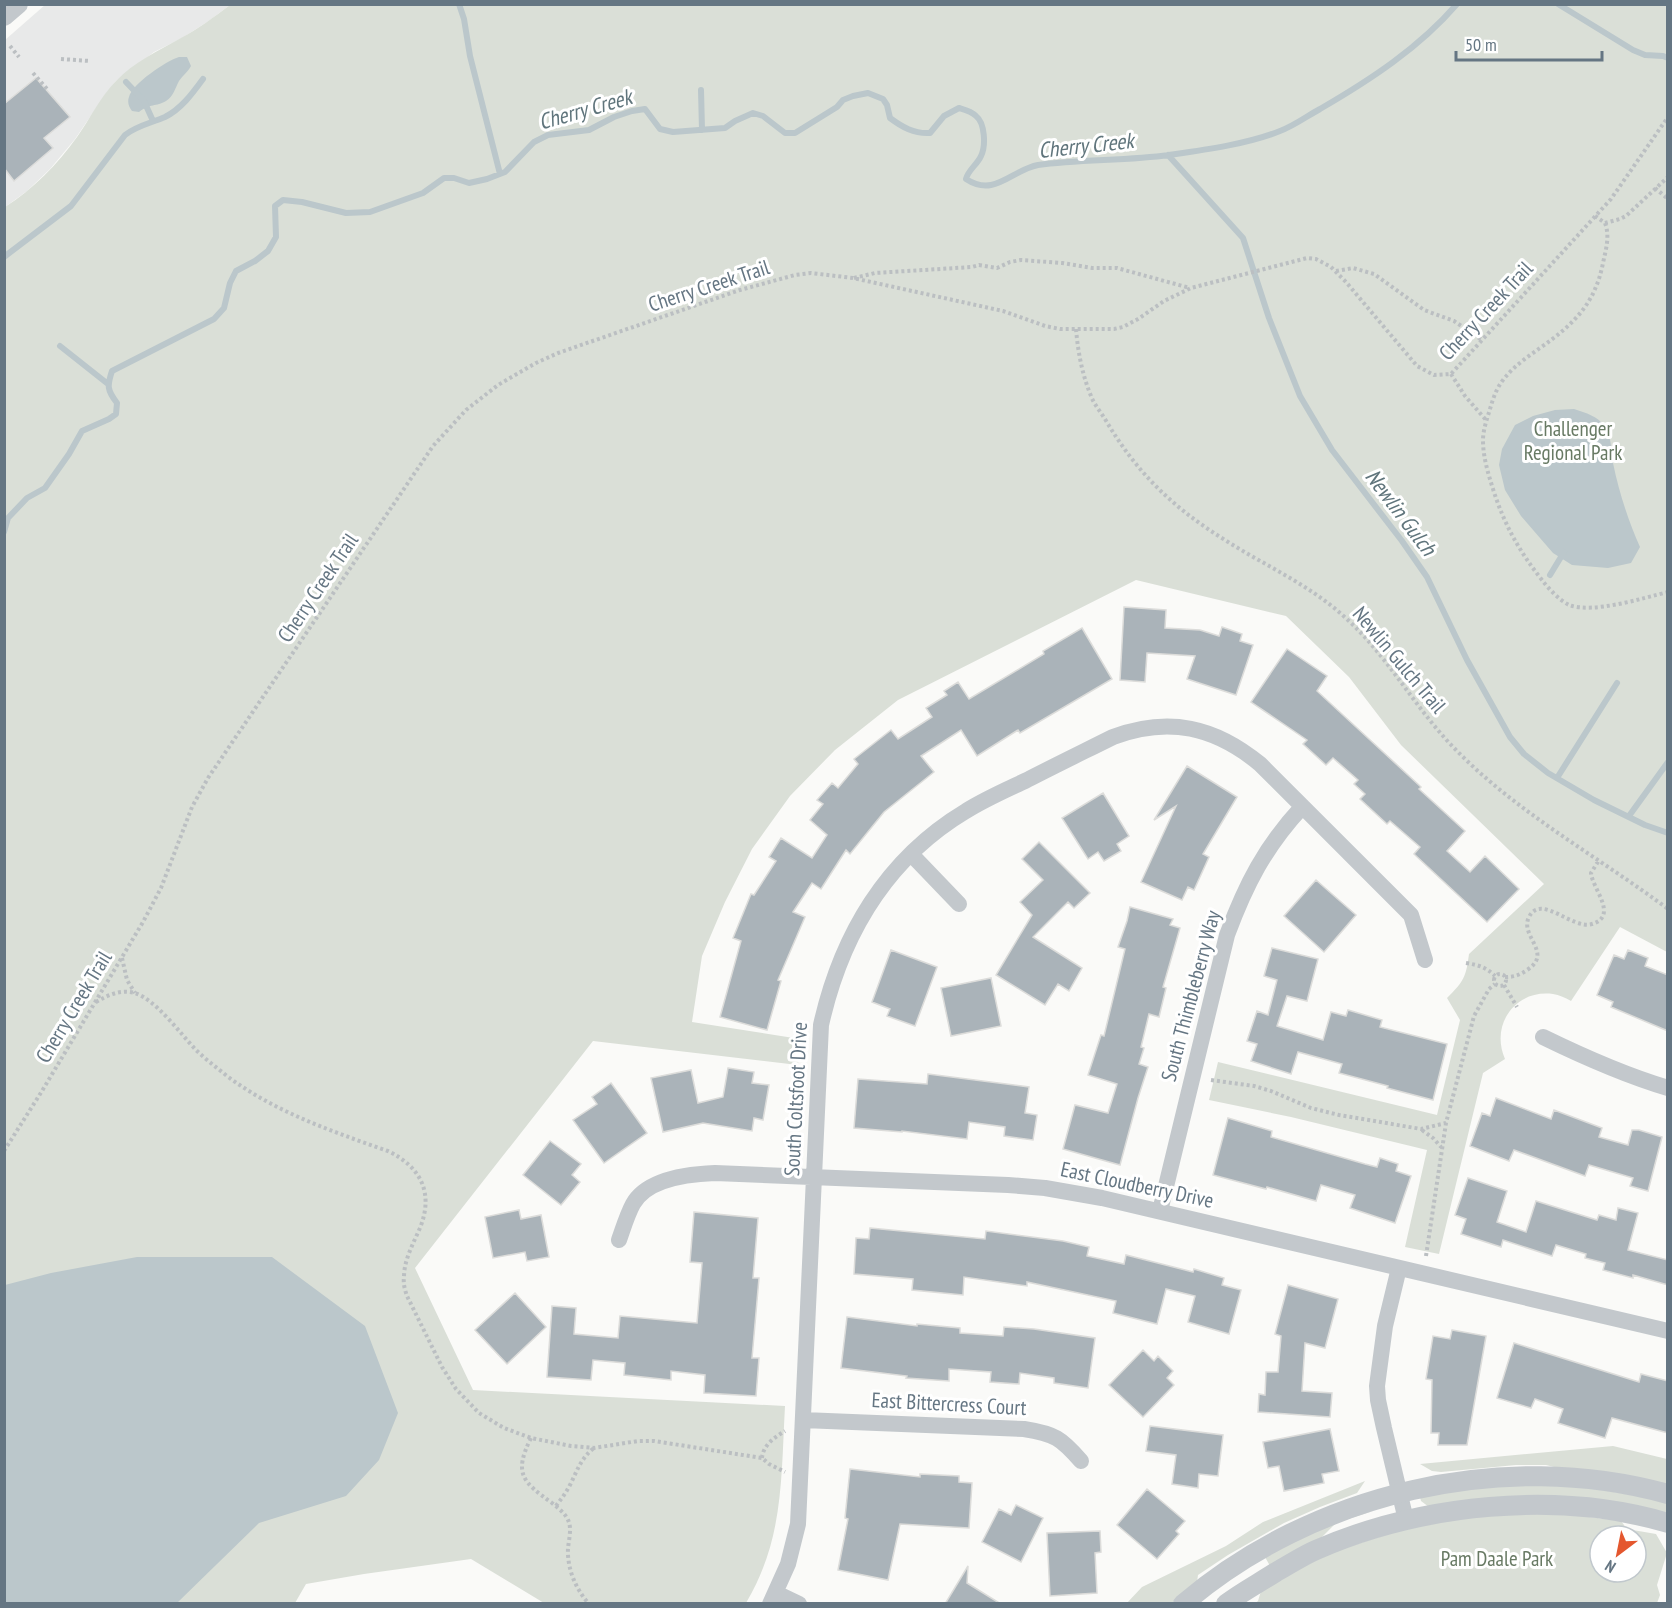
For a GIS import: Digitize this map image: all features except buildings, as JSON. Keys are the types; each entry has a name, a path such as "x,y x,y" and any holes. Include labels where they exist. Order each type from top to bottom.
{"street":[{"path":"4,16 18,4"},
{"name":"South Coltsfoot Drive","path":"773,1598 788,1564 798,1524 821,1025 826,1001 838,966 859,921 878,891 911,854 965,811 1113,737 1151,727 1183,727 1212,734 1227,741 1260,764 1411,915 1425,960"},
{"name":"South Thimbleberry Way","path":"1160,1211 1227,934 1256,867 1281,830 1302,807"},
{"path":"911,854 959,904"},
{"path":"1543,1037 1606,1066 1668,1088"},
{"name":"East Cloudberry Drive","path":"619,1240 633,1204 640,1195 652,1187 681,1176 715,1173 1045,1188 1160,1211 1668,1331"},
{"path":"1399,1268 1385,1326 1377,1386 1382,1419 1406,1520"},
{"name":"East Bittercress Court","path":"803,1420 1024,1429 1042,1432 1063,1440 1081,1461"},
{"path":"1184,1604 1207,1584 1285,1536 1343,1511 1399,1494 1457,1482 1533,1477 1614,1482 1668,1494"},
{"path":"1226,1604 1313,1551 1349,1537 1406,1520 1467,1510 1529,1505 1591,1508 1668,1523"},
{"path":"773,1598 800,1604"}],"path":[{"path":"10,46 19,57"},
{"path":"61,59 90,61"},
{"path":"33,73 48,90"},
{"name":"Cherry Creek Trail","path":"4,1150 42,1091 161,888 192,807 208,778 416,470 448,428 466,410 498,385 558,353 740,290 795,275 811,273 853,278 1003,311 1060,330 1123,327 1164,301 1191,288 1307,258 1316,259 1335,271 1417,366 1434,375 1451,374 1617,190 1668,117"},
{"path":"1605,223 1626,216 1668,177"},
{"path":"1655,188 1668,199"},
{"path":"1595,216 1605,223 1608,232 1598,285 1587,306 1562,331 1519,363 1503,380 1486,420 1483,438 1485,460 1499,506 1516,543 1552,591 1569,605 1589,607 1611,605 1668,592"},
{"path":"853,278 875,273 976,265 997,268 1021,260 1092,268 1117,268 1191,288"},
{"path":"1335,271 1353,268 1374,274 1422,308 1454,321 1482,340"},
{"name":"Newlin Gulch Trail","path":"1076,329 1078,352 1091,397 1131,458 1158,489 1196,521 1226,541 1297,581 1335,608 1377,650 1439,731 1475,769 1519,806 1668,909"},
{"path":"1451,374 1486,420"},
{"path":"1495,976 1518,975 1536,962 1538,953 1527,925 1528,917 1536,910 1548,909 1566,920 1585,926 1600,920 1604,904 1594,886 1591,873 1599,860"},
{"path":"121,958 127,980 135,993 156,1008 195,1049 218,1069 254,1095 301,1119 398,1156 414,1169 423,1185 425,1202 423,1220 406,1262 404,1285 407,1296 442,1367 456,1389 467,1402 490,1420 531,1438 556,1444 594,1448 638,1441 654,1441 762,1458 785,1472"},
{"path":"1466,963 1488,968 1495,976 1495,984"},
{"path":"1505,977 1504,984 1517,1008"},
{"path":"1495,984 1500,986 1504,984"},
{"path":"1426,1256 1446,1123 1474,1016 1489,988 1495,984"},
{"path":"95,1002 109,994 135,993"},
{"path":"1211,1080 1254,1086 1323,1112 1421,1129 1446,1123"},
{"path":"1421,1129 1441,1148"},
{"path":"762,1458 765,1448 786,1431"},
{"path":"531,1438 522,1460 524,1477 529,1486 556,1506 570,1523 568,1553 572,1575 581,1594 589,1604"},
{"path":"556,1506 568,1489 581,1461 594,1448"}],"shaded area":[{"path":"45,5 230,5 182,38 154,52 116,81 75,139 50,169 27,191 5,207 5,40"},
{"path":"179,57 187,57 191,66 179,81 171,97 139,112 132,111 128,99 136,86 158,68"},
{"path":"1574,409 1599,420 1609,436 1621,495 1640,547 1631,563 1608,568 1572,565 1553,553 1521,516 1505,490 1499,465 1502,449 1515,425 1533,416 1555,410"},
{"path":"137,1257 272,1257 365,1326 398,1413 379,1460 346,1496 259,1523 177,1603 5,1603 5,1285 51,1273"}],"green space":[{"name":"Challenger Regional Park","path":"230,5 1667,5 1667,952 1620,927 1571,1001 1555,994 1539,994 1517,1003 1509,1012 1501,1034 1501,1046 1505,1059 1483,1073 1439,1254 1405,1247 1427,1150 1209,1100 1218,1062 1437,1115 1460,1020 1447,998 1463,978 1469,954 1544,884 1401,745 1349,677 1286,616 1136,580 898,700 835,750 790,796 752,849 725,902 702,956 692,1022 800,1039 798,1065 593,1041 415,1268 473,1390 785,1406 781,1483 774,1532 768,1555 746,1603 544,1603 471,1559 306,1584 295,1603 5,1604 5,207 44,176 61,157 110,87 123,74 147,57 200,27"},
{"path":"1613,1446 1667,1459 1667,1486 1570,1471 1546,1465 1516,1465 1441,1472 1432,1471 1420,1464"},
{"path":"1365,1481 1357,1493 1284,1523 1228,1555 1198,1575 1197,1582 1172,1603 1126,1604 1142,1587 1226,1546 1263,1522"},
{"path":"1567,1484 1667,1501 1667,1516 1429,1507 1421,1501 1420,1497 1479,1485"},
{"path":"1376,1510 1336,1523 1317,1542 1270,1566 1265,1557 1326,1524"},
{"name":"Pam Daale Park","path":"1558,1513 1621,1521 1623,1524 1588,1524 1588,1584 1648,1584 1648,1533 1656,1534 1667,1553 1657,1585 1660,1595 1657,1603 1254,1604 1258,1601 1261,1591 1330,1553 1400,1530 1480,1515"}],"waterway":[{"path":"459,4 500,174"},
{"name":"Cherry Creek","path":"4,532 8,518 27,498 45,488 82,431 116,414 117,403 109,388 112,371 214,319 224,308 230,283 236,271 268,251 276,237 275,206 283,200 302,202 346,213 370,212 423,193 444,178 454,178 469,183 487,179 505,172 534,142 548,135 589,130 632,111 645,109 660,129 673,132 725,128 753,113 763,116 785,133 795,133 837,107 843,100 868,93 883,99 890,118 913,131 930,133 944,116 959,108 974,114 983,129 984,147 966,179 986,186 1038,165 1153,157 1211,149 1254,140 1295,124 1357,87 1393,62 1427,35 1457,4"},
{"path":"1558,4 1633,50 1645,55 1668,58"},
{"path":"4,257 71,206 125,135 171,114 186,101 203,79"},
{"path":"126,82 144,101 153,121"},
{"path":"701,90 702,130"},
{"name":"Newlin Gulch","path":"1168,155 1243,238 1269,318 1300,396 1332,450 1427,577 1467,660 1510,737 1524,754 1548,773 1594,800 1645,825 1668,833"},
{"path":"60,346 108,384"},
{"path":"1550,575 1564,552"},
{"path":"1557,778 1617,683"},
{"path":"1629,816 1668,762"}]}
